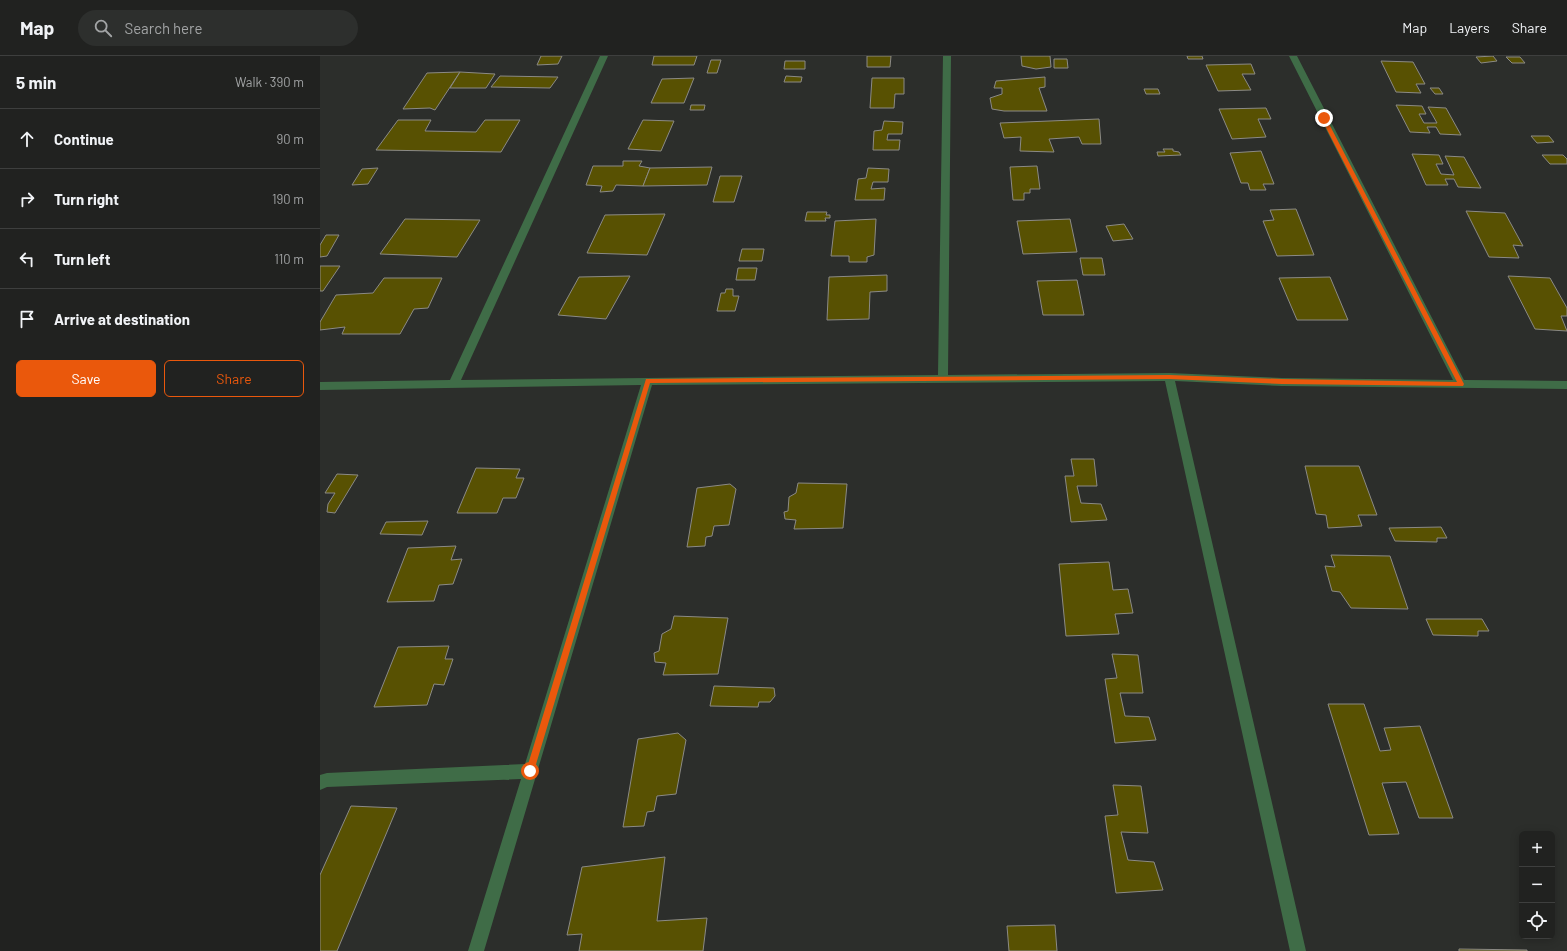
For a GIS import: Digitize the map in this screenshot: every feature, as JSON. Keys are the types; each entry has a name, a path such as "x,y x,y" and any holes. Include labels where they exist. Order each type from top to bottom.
{"street":[{"path":"453,385 604,56"},
{"path":"943,379 947,56"},
{"path":"1293,56 1461,384"},
{"path":"320,386 648,381 1169,377 1282,382 1567,385"},
{"path":"1169,377 1298,951"},
{"path":"476,951 648,381"},
{"path":"320,783 327,780 530,771"}],"building":[{"path":"541,56 562,56 558,64 537,65"},
{"path":"654,56 697,56 694,65 652,65"},
{"path":"867,56 891,56 890,67 867,67"},
{"path":"1021,56 1050,56 1051,67 1036,69 1022,66"},
{"path":"1187,56 1202,56 1203,59 1188,59"},
{"path":"1493,56 1497,61 1481,63 1476,57"},
{"path":"1506,57 1520,57 1525,63 1512,63"},
{"path":"1054,59 1067,59 1068,68 1054,68"},
{"path":"711,60 721,60 717,73 707,73"},
{"path":"785,61 805,61 805,69 784,69"},
{"path":"1381,61 1413,62 1425,84 1416,84 1421,93 1396,92"},
{"path":"1251,64 1255,74 1242,74 1251,90 1218,91 1206,65"},
{"path":"460,72 435,110 430,108 403,109 427,73"},
{"path":"460,72 495,74 486,88 450,88"},
{"path":"500,76 558,77 550,88 491,87"},
{"path":"786,76 802,77 801,82 784,82"},
{"path":"1045,77 1045,87 1039,88 1047,111 1004,111 992,109 990,98 1002,94 1002,88 994,88 996,81"},
{"path":"694,78 684,103 651,103 662,79"},
{"path":"872,78 904,78 904,94 895,94 894,108 870,108"},
{"path":"1430,88 1439,88 1443,94 1435,94"},
{"path":"1144,89 1158,89 1160,94 1146,94"},
{"path":"691,105 705,105 704,110 690,110"},
{"path":"1396,105 1422,106 1426,114 1419,114 1424,123 1437,123 1428,107 1446,108 1461,135 1440,134 1436,127 1427,127 1430,133 1410,132"},
{"path":"1266,108 1271,119 1258,119 1266,137 1232,139 1219,109"},
{"path":"1099,119 1101,144 1082,144 1079,137 1049,139 1054,152 1020,151 1021,137 1004,138 1000,123"},
{"path":"398,120 431,120 425,131 476,132 485,120 520,120 501,152 376,150"},
{"path":"643,120 674,121 661,151 628,149"},
{"path":"884,121 903,122 902,134 888,134 887,140 900,140 899,150 873,150 874,131 882,130"},
{"path":"1531,136 1549,136 1554,142 1537,143"},
{"path":"1163,149 1173,149 1173,151 1179,152 1181,155 1158,156 1157,152 1165,152"},
{"path":"1261,151 1274,184 1263,184 1266,190 1250,190 1248,183 1241,183 1230,153"},
{"path":"1412,154 1439,155 1443,164 1436,164 1441,174 1454,175 1445,156 1464,157 1481,188 1458,187 1454,179 1445,179 1448,185 1426,185"},
{"path":"1542,155 1563,155 1567,159 1567,164 1550,164"},
{"path":"623,161 642,161 639,166 650,168 643,186 616,185 613,191 600,192 602,186 586,185 593,166 623,166"},
{"path":"1037,166 1040,189 1030,189 1030,193 1024,193 1024,200 1013,200 1010,167"},
{"path":"712,167 707,185 643,186 650,168"},
{"path":"378,168 368,184 352,185 362,169"},
{"path":"868,168 889,169 888,182 873,182 871,189 885,188 884,200 855,200 858,179 866,178"},
{"path":"720,176 742,176 734,202 713,202"},
{"path":"1296,209 1314,255 1277,256 1263,221 1274,220 1270,210"},
{"path":"1466,211 1505,213 1523,246 1513,245 1519,258 1489,257"},
{"path":"807,212 827,212 826,215 830,215 830,218 825,218 826,221 805,221"},
{"path":"665,214 647,255 587,253 605,215"},
{"path":"405,219 480,220 457,257 380,254"},
{"path":"876,219 874,255 867,257 867,262 849,262 849,256 831,256 835,221"},
{"path":"1070,219 1077,252 1023,254 1017,221"},
{"path":"1124,224 1133,239 1113,241 1106,226"},
{"path":"326,235 339,235 327,256 320,257 320,245"},
{"path":"742,249 764,249 762,261 739,261"},
{"path":"1080,258 1102,258 1105,275 1083,275"},
{"path":"320,266 340,266 323,291 320,291"},
{"path":"738,268 757,268 755,280 736,280"},
{"path":"887,275 887,291 870,292 869,319 827,320 829,277"},
{"path":"630,276 606,319 558,315 579,277"},
{"path":"1508,276 1550,278 1567,308 1567,316 1561,316 1567,331 1535,329"},
{"path":"1330,277 1348,320 1297,320 1279,278"},
{"path":"384,278 442,278 428,308 414,309 400,334 342,334 345,327 320,330 320,322 336,295 373,293"},
{"path":"1077,280 1084,315 1043,315 1037,281"},
{"path":"726,289 733,289 733,296 739,296 735,311 717,311 721,293 725,293"},
{"path":"1071,459 1094,459 1097,486 1077,486 1081,503 1101,504 1107,520 1071,522 1065,476 1074,476"},
{"path":"1305,466 1359,466 1377,515 1358,515 1362,526 1328,528 1326,515 1316,514"},
{"path":"476,468 520,469 516,478 524,478 516,498 503,498 497,513 457,513"},
{"path":"337,474 358,475 335,513 327,512 328,504 335,493 325,493"},
{"path":"798,483 847,484 843,528 794,529 796,520 785,519 784,512 788,511 789,497 796,493"},
{"path":"730,484 736,489 729,525 714,526 712,536 706,537 705,546 687,547 697,488"},
{"path":"428,521 422,535 380,534 386,522"},
{"path":"1441,527 1447,538 1437,538 1437,542 1395,541 1389,528"},
{"path":"456,546 451,560 462,559 453,584 439,585 434,601 387,602 408,548"},
{"path":"1331,555 1390,556 1408,609 1351,608 1340,592 1332,591 1325,566 1335,567"},
{"path":"1109,562 1113,590 1128,589 1133,613 1115,614 1119,634 1066,636 1059,564"},
{"path":"674,616 728,618 718,674 663,675 666,663 655,662 654,653 659,651 662,634 671,629"},
{"path":"1426,619 1482,619 1489,631 1478,631 1478,636 1433,635"},
{"path":"449,646 445,659 453,659 444,685 434,684 427,705 374,707 398,647"},
{"path":"1112,654 1138,655 1143,693 1120,693 1125,716 1149,717 1156,740 1115,743 1105,679 1117,678"},
{"path":"714,686 774,688 775,696 770,702 759,702 758,707 710,706"},
{"path":"1328,704 1364,704 1380,751 1391,750 1384,728 1420,726 1453,818 1419,818 1406,782 1382,783 1399,834 1369,835"},
{"path":"678,733 686,740 676,794 657,796 654,811 647,812 644,826 623,827 638,739"},
{"path":"1113,785 1141,786 1148,833 1121,832 1128,860 1154,862 1163,890 1116,893 1105,816 1118,815"},
{"path":"351,806 397,808 337,951 320,951 320,875"},
{"path":"665,857 657,921 707,918 703,951 579,951 582,934 567,935 582,867"},
{"path":"1055,925 1057,951 1009,951 1007,926"},
{"path":"1459,949 1527,950 1527,951 1459,951"}],"route":[{"path":"530,771 648,381 1169,377 1282,382 1461,384 1324,118"}]}
